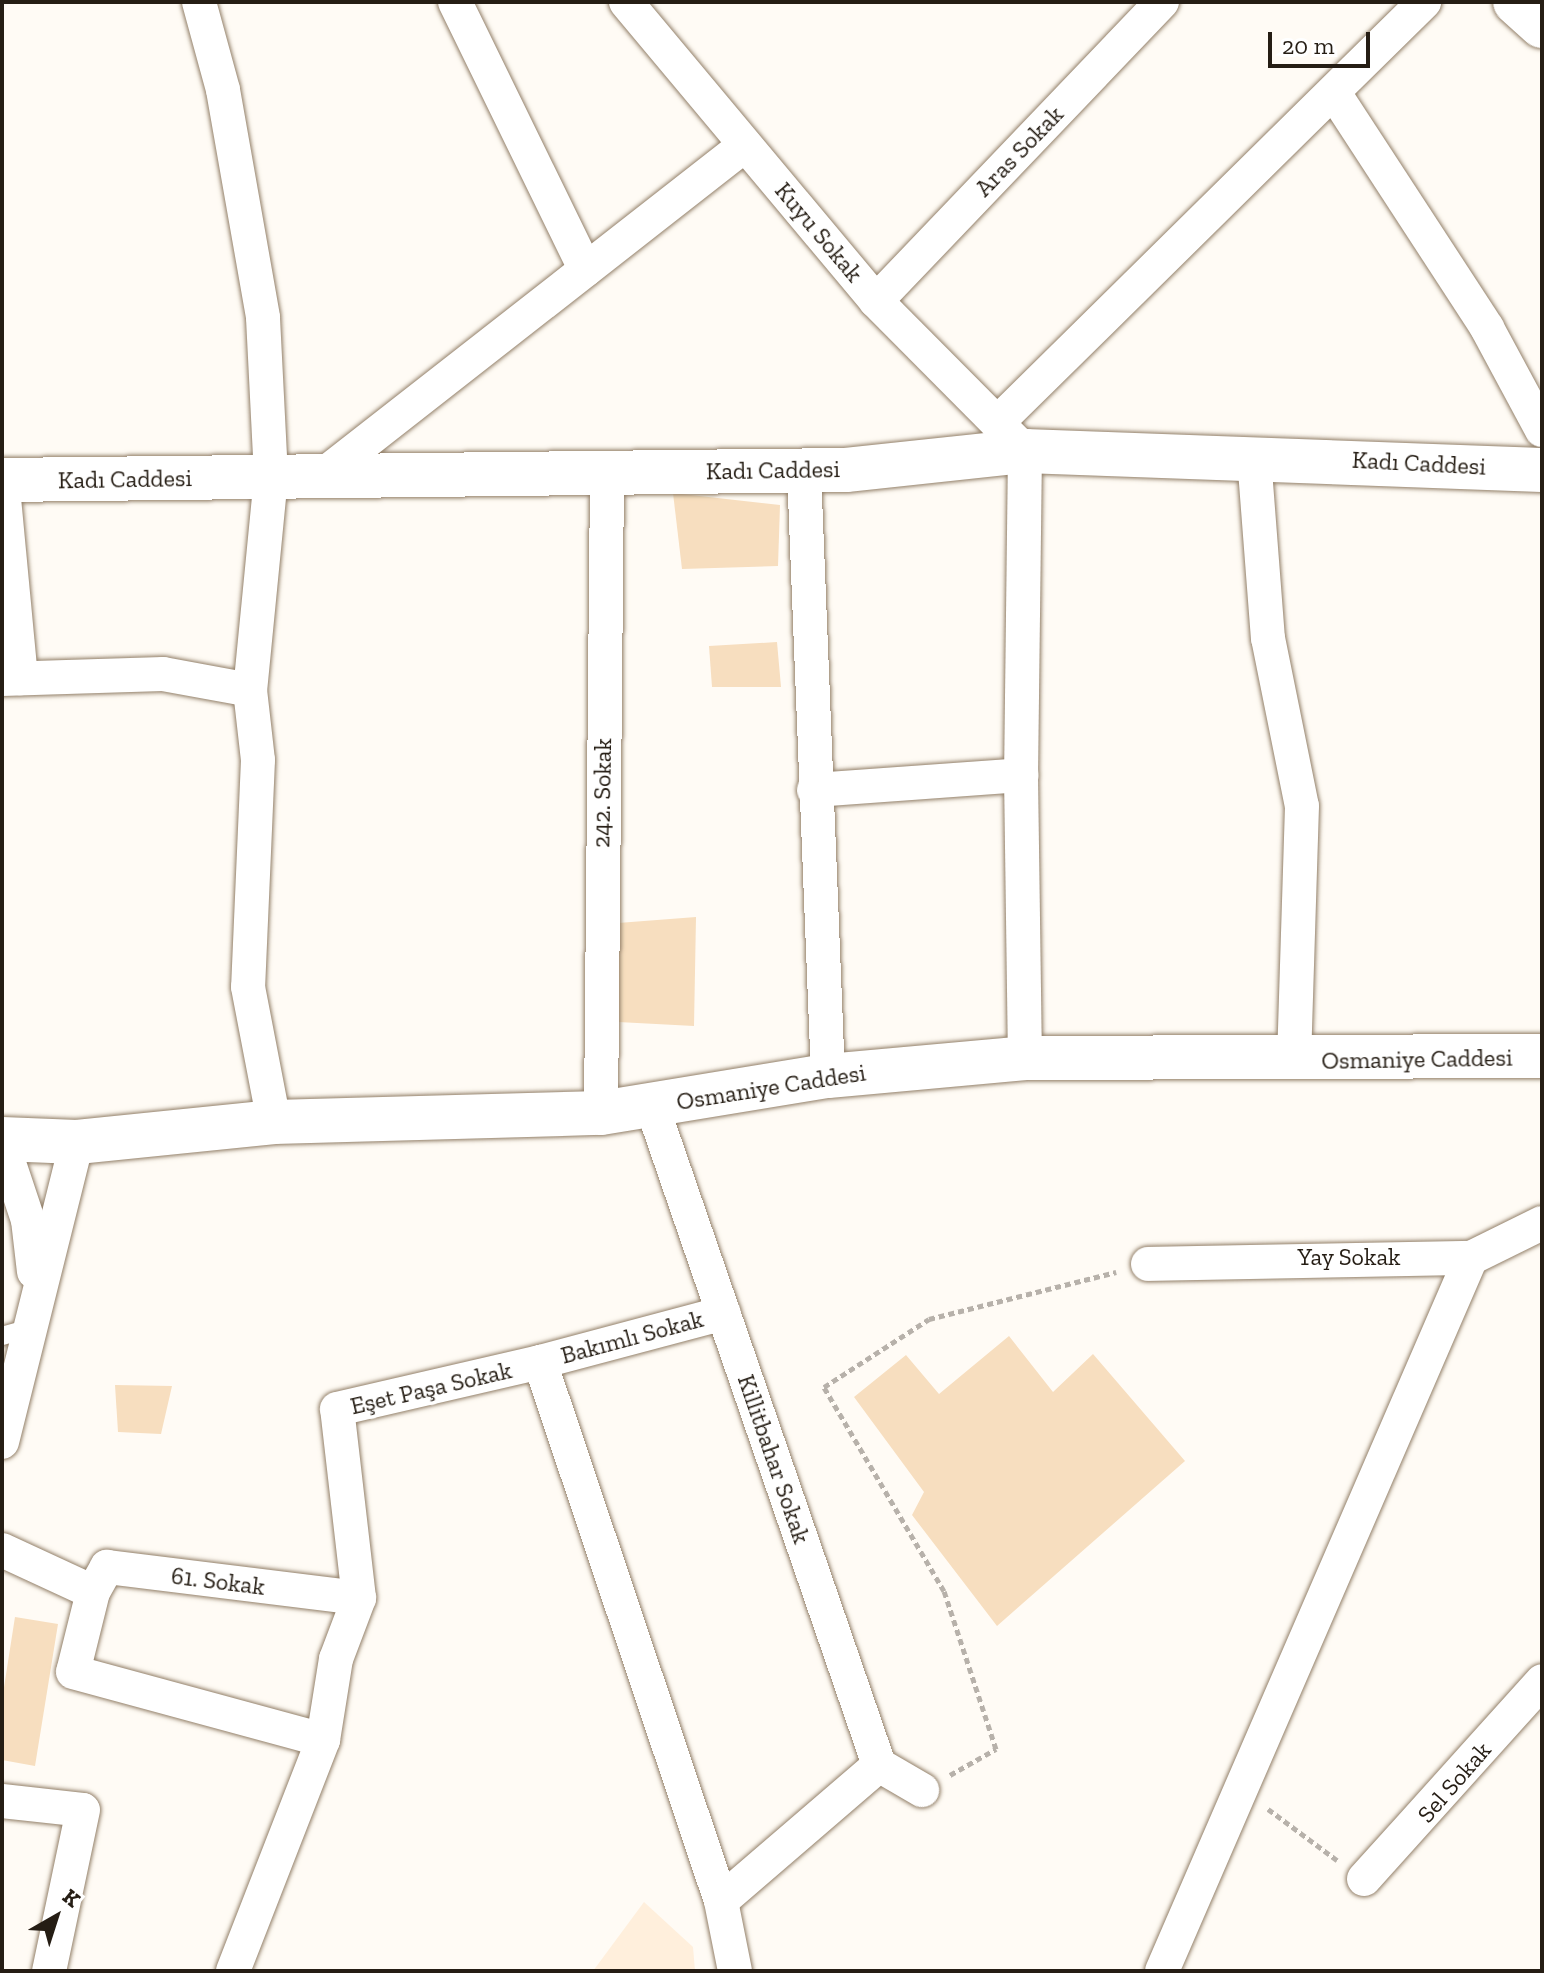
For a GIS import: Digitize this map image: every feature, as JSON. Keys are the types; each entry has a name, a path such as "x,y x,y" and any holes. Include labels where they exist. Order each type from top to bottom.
{"street":[{"path":"199,2 223,90 263,318 271,477 250,690 258,760 248,987 274,1122"},
{"path":"455,2 586,270"},
{"name":"Kuyu Sokak","path":"626,2 876,301 1011,437"},
{"name":"Aras Sokak","path":"876,301 1162,2"},
{"path":"1025,1058 1011,437 1424,2"},
{"path":"1515,2 1542,26"},
{"path":"1336,96 1487,328 1542,430"},
{"path":"322,476 745,145"},
{"name":"Kadı Caddesi","path":"2,479 804,471 1011,437 1254,457 1542,470"},
{"path":"1254,457 1268,638 1302,806 1294,1062"},
{"path":"804,471 814,790 828,1076"},
{"name":"242. Sokak","path":"601,1113 607,473"},
{"path":"2,479 11,679 163,674 250,690"},
{"path":"814,790 1021,775"},
{"name":"Osmaniye Caddesi","path":"2,1141 77,1142 274,1122 601,1113 828,1076 1025,1058 1294,1062 1542,1056"},
{"name":"Killitbahar Sokak","path":"652,1106 879,1765"},
{"path":"2,1141 28,1220 37,1292"},
{"path":"2,1442 14,1332 37,1292 77,1142"},
{"name":"Yay Sokak","path":"1148,1264 1471,1258 1542,1223"},
{"path":"1162,1971 1471,1258"},
{"name":"Bakımlı Sokak","path":"540,1362 724,1313"},
{"name":"Eşet Paşa Sokak","path":"233,1971 323,1740 336,1659 359,1598 337,1409 540,1362 721,1901 735,1971"},
{"path":"2,1550 93,1592 73,1672 323,1740"},
{"name":"61. Sokak","path":"93,1592 107,1567 359,1598"},
{"name":"Sel Sokak","path":"1364,1879 1542,1681"},
{"path":"721,1901 879,1765 922,1790"},
{"path":"2,1801 83,1810 49,1971"}],"lane":[{"path":"2,1368 14,1332"}],"path":[{"path":"922,1790 996,1749 944,1591 824,1387 929,1319 1148,1264"},
{"path":"1243,1790 1364,1879"}],"shaded area":[{"path":"644,1902 693,1947 695,1971 593,1971"}],"building":[{"path":"673,493 780,505 778,566 682,569"},
{"path":"777,642 781,687 712,687 709,646"},
{"path":"696,917 694,1026 618,1022 618,923"},
{"path":"1009,1336 1053,1392 1093,1354 1185,1461 997,1626 912,1515 924,1492 854,1397 906,1355 939,1394"},
{"path":"115,1385 172,1386 161,1434 118,1432"},
{"path":"15,1617 58,1624 35,1766 2,1760 2,1700"}]}
